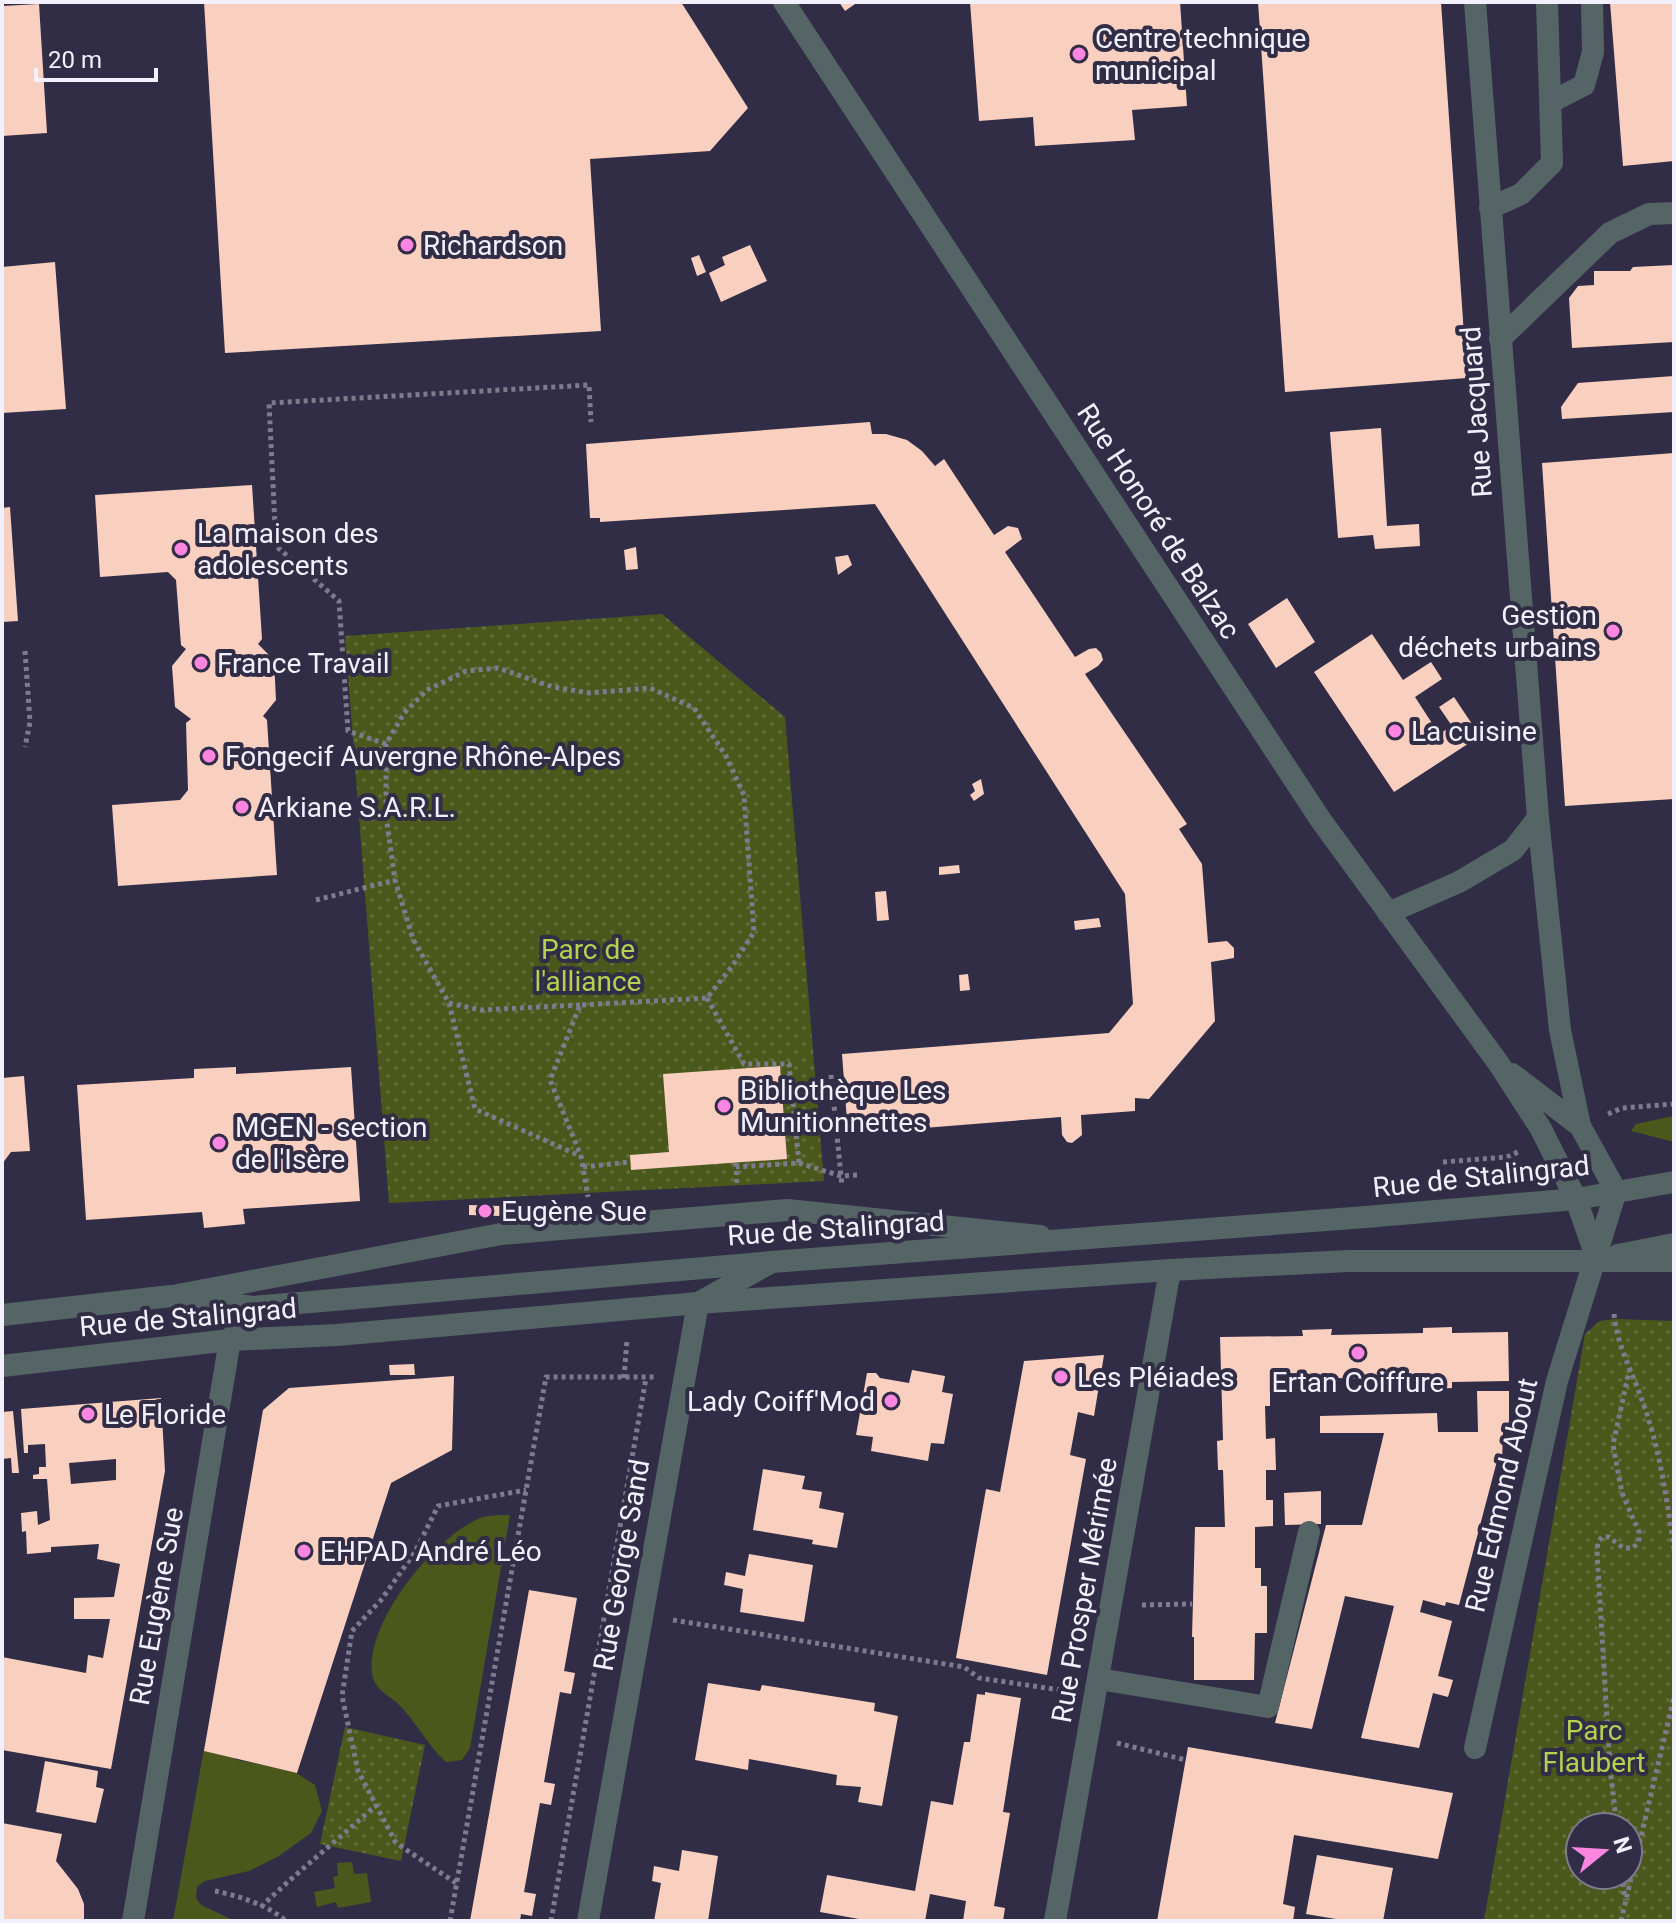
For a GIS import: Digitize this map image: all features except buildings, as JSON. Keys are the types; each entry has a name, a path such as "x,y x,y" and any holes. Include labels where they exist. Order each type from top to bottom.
{"street":[{"name":"Rue Honoré de Balzac","path":"784,2 1320,819 1499,1064 1541,1129 1576,1199 1597,1259"},
{"name":"Rue Jacquard","path":"1475,2 1538,818 1560,1030 1580,1126"},
{"path":"1490,208 1521,194 1552,163 1547,2"},
{"path":"1551,102 1584,85 1593,52 1592,2"},
{"path":"1500,339 1610,233 1649,214 1674,213"},
{"path":"1388,913 1459,882 1513,850 1538,818"},
{"name":"Rue Honoré de Balzac","path":"1499,1064 1580,1126 1616,1191"},
{"name":"Rue de Stalingrad","path":"2,1315 171,1296 253,1307 772,1262 1085,1240 1576,1199 1674,1182"},
{"path":"1616,1191 1597,1259 1674,1244"},
{"path":"171,1296 501,1234 787,1210 1085,1240"},
{"name":"Rue Edmond About","path":"1475,1748 1557,1381 1597,1259"},
{"name":"Rue de Stalingrad","path":"2,1366 230,1340 337,1335 698,1303 1170,1270 1348,1261 1674,1261"},
{"path":"698,1303 772,1262"},
{"name":"Rue Prosper Mérimée","path":"1055,1921 1170,1270"},
{"name":"Rue George Sand","path":"588,1921 698,1303"},
{"name":"Rue Eugène Sue","path":"133,1921 230,1340 253,1307"},
{"path":"1097,1687 1268,1707 1309,1532"}],"path":[{"path":"386,744 348,731 339,601 276,546 269,403 589,385 591,422"},
{"path":"25,651 30,722 25,747"},
{"path":"449,1003 481,1010 707,998 754,932 744,795 726,756 694,708 650,688 590,693 553,687 498,668 466,671 427,690 404,713 386,744 386,815 395,880 413,939 449,1003 475,1109 581,1156"},
{"path":"316,900 395,880"},
{"path":"707,998 744,1064 789,1064 799,1163"},
{"path":"580,1005 550,1080 581,1156 591,1226"},
{"path":"831,1075 844,1216"},
{"path":"583,1167 630,1162"},
{"path":"736,1167 799,1163 841,1176 859,1175"},
{"path":"1614,1314 1629,1371 1643,1403 1666,1495 1674,1549"},
{"path":"1615,1811 1597,1552 1602,1537 1609,1537 1623,1548 1633,1548 1639,1542 1639,1532 1622,1493 1613,1445 1629,1371"},
{"path":"450,1921 546,1377 646,1378 686,1372"},
{"path":"551,1921 646,1378"},
{"path":"456,1883 396,1843 358,1771 342,1696 352,1631 381,1600 415,1552 438,1506 526,1490"},
{"path":"1113,1605 1192,1604"},
{"path":"643,1615 964,1667 979,1678 1097,1687"},
{"path":"1622,1921 1674,1697"},
{"path":"1088,1736 1186,1760"},
{"path":"261,1907 376,1805"},
{"path":"215,1891 236,1896 286,1921"},
{"path":"1624,1891 1626,1907"}],"green space":[{"name":"Parc de l'alliance","path":"662,614 785,717 824,1181 389,1203 345,636"},
{"path":"1674,1116 1674,1142 1631,1131 1636,1124"},
{"name":"Parc Flaubert","path":"1600,1321 1674,1321 1674,1921 1484,1921 1585,1334"},
{"path":"510,1515 470,1748 462,1760 446,1762 402,1708 375,1683 373,1653 391,1607 424,1562 462,1528 480,1518"},
{"path":"345,1727 425,1745 401,1861 320,1844"},
{"path":"206,1738 229,1742 231,1756 237,1760 290,1769 315,1785 322,1811 311,1833 279,1856 249,1871 205,1881 197,1887 196,1898 201,1905 235,1921 173,1921"},
{"path":"352,1862 354,1874 367,1873 371,1902 338,1908 336,1902 317,1907 314,1892 335,1888 333,1877 338,1876 337,1863"}],"place":[{"name":"Centre technique municipal","path":"1079,54"},
{"name":"Richardson","path":"407,245"},
{"name":"La maison des adolescents","path":"181,549"},
{"name":"Gestion déchets urbains","path":"1613,631"},
{"name":"France Travail","path":"201,663"},
{"name":"La cuisine","path":"1395,731"},
{"name":"Fongecif Auvergne Rhône-Alpes","path":"209,756"},
{"name":"Arkiane S.A.R.L.","path":"242,807"},
{"name":"Bibliothèque Les Munitionnettes","path":"724,1106"},
{"name":"MGEN - section de l'Isère","path":"219,1143"},
{"name":"Eugène Sue","path":"485,1211"},
{"name":"Ertan Coiffure","path":"1358,1353"},
{"name":"Les Pléiades","path":"1061,1377"},
{"name":"Lady Coiff'Mod","path":"891,1401"},
{"name":"Le Floride","path":"88,1414"},
{"name":"EHPAD André Léo","path":"304,1551"}]}
